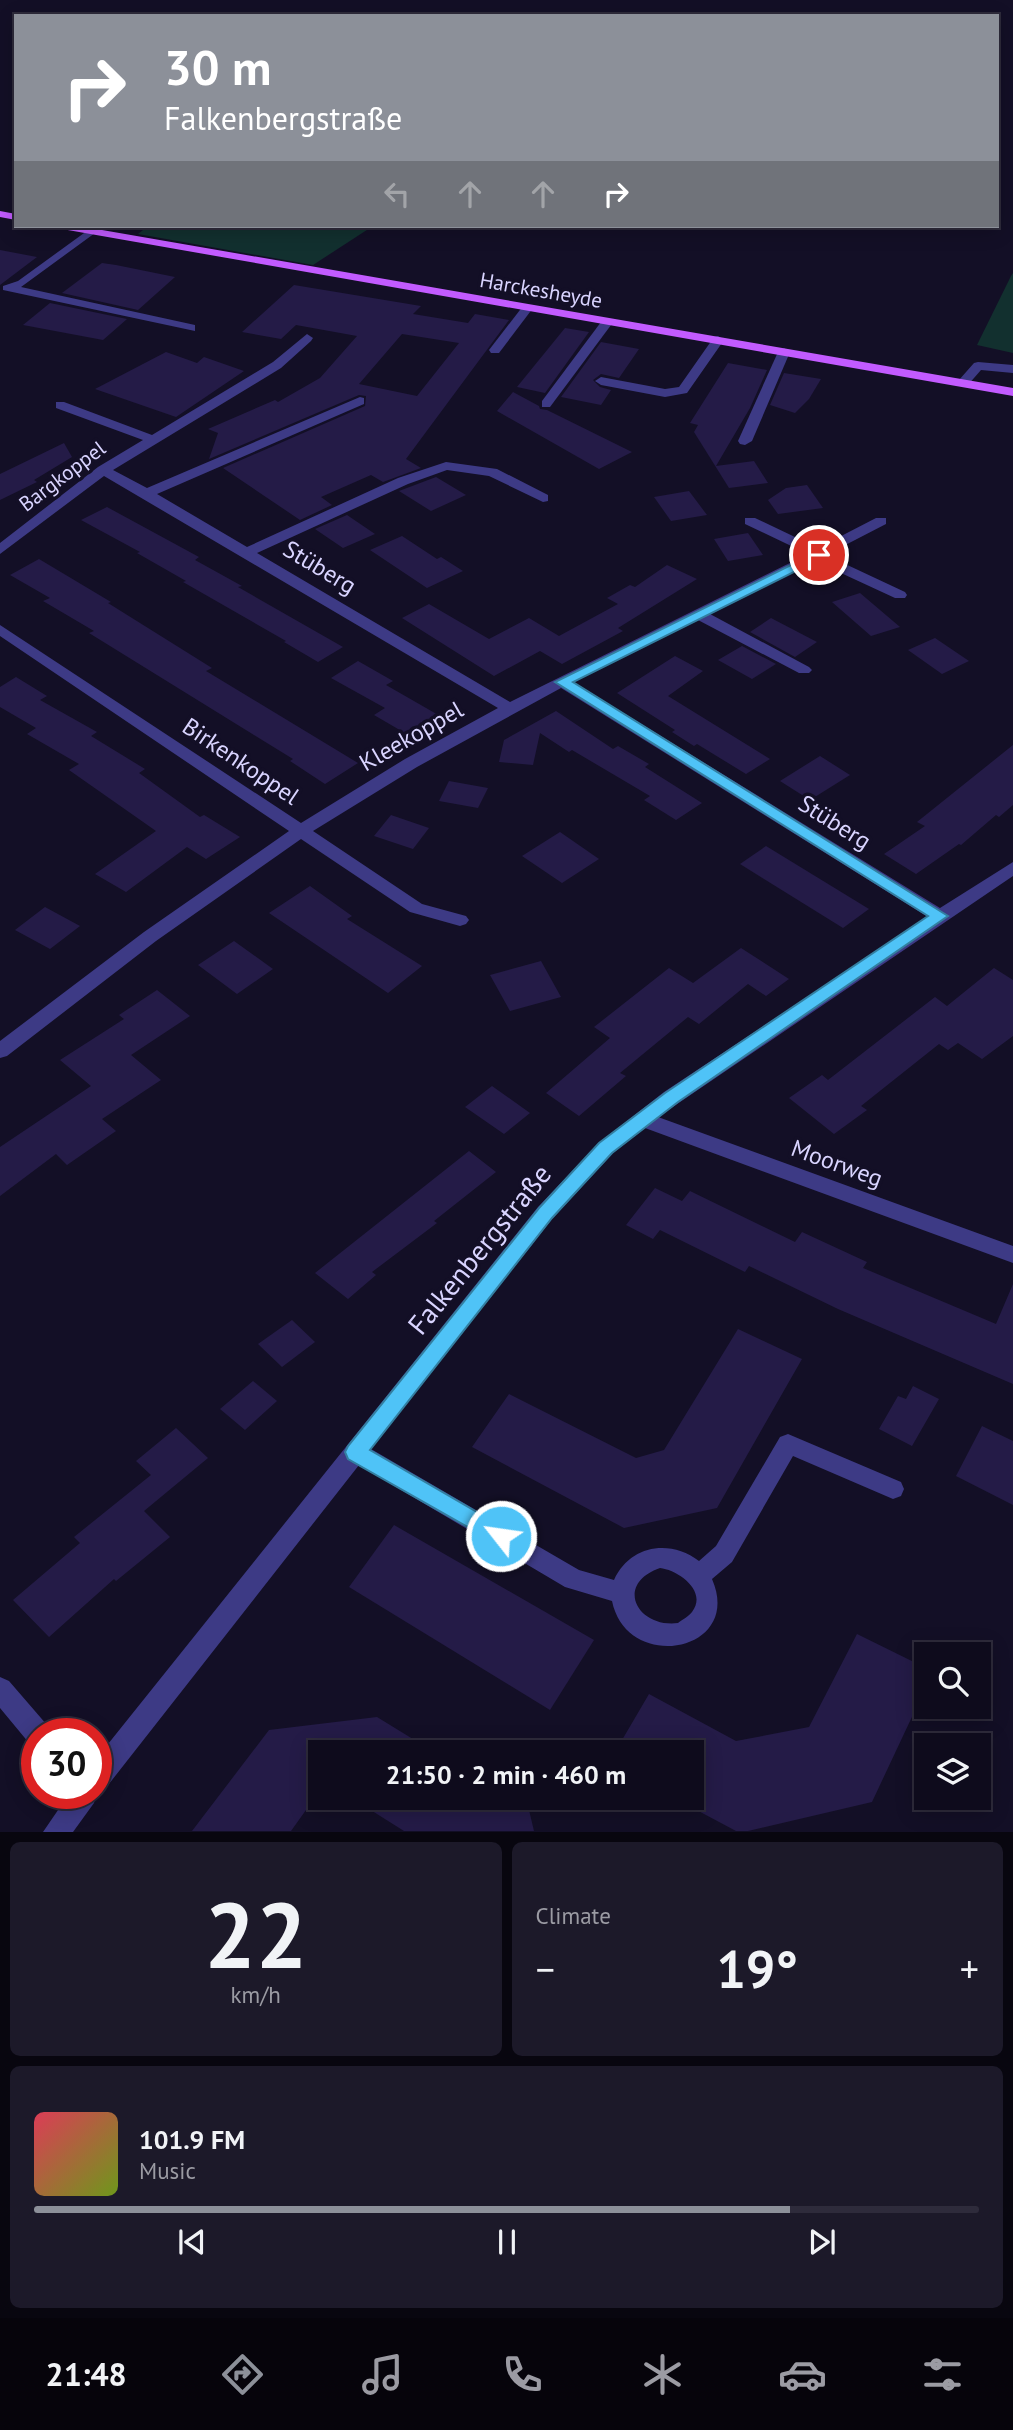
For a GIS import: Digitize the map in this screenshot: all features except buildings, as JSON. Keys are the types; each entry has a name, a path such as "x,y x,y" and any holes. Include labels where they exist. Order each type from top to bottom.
{"main road":[{"name":"Harckesheyde","path":"74,228 1013,392"}],"street":[{"path":"4,289 22,283 91,231"},
{"path":"4,289 191,328"},
{"path":"495,350 527,308"},
{"path":"546,404 608,321"},
{"name":"Bargkoppel","path":"0,550 103,470 277,365 307,338"},
{"path":"601,381 665,393 682,390 718,340"},
{"path":"745,441 784,352"},
{"path":"963,383 978,366 1013,369"},
{"path":"147,493 360,401"},
{"name":"Bargkoppel","path":"60,405 152,439"},
{"path":"247,552 403,481 446,466 492,472 543,498"},
{"name":"Stüberg","path":"103,470 147,493 510,709"},
{"path":"750,521 900,595"},
{"name":"Kleekoppel","path":"0,1051 165,923 299,830 411,762 562,682 881,521"},
{"path":"699,614 804,670"},
{"name":"Birkenkoppel","path":"0,629 416,908 460,920"},
{"name":"Stüberg","path":"562,682 940,916"},
{"name":"Falkenbergstraße","path":"112,1760 545,1213 606,1148 671,1097 1013,868"},
{"name":"Moorweg","path":"644,1120 1013,1255"},
{"path":"700,1575 724,1554 788,1444 893,1489"},
{"path":"356,1452 573,1579 622,1593"},
{"path":"652,1558 680,1560 700,1575 706,1589 706,1611 700,1621 685,1633 663,1636 643,1630 627,1613 622,1593 630,1571 652,1558"},
{"path":"0,1689 24,1718"},
{"path":"55,1832 73,1809"}],"green space":[{"path":"146,228 370,228 313,265 138,234"},
{"path":"1013,273 1013,353 977,345 1011,276"}],"route":[{"path":"501,1536 356,1452 545,1213 606,1148 671,1097 940,916 562,682 819,555"}]}
